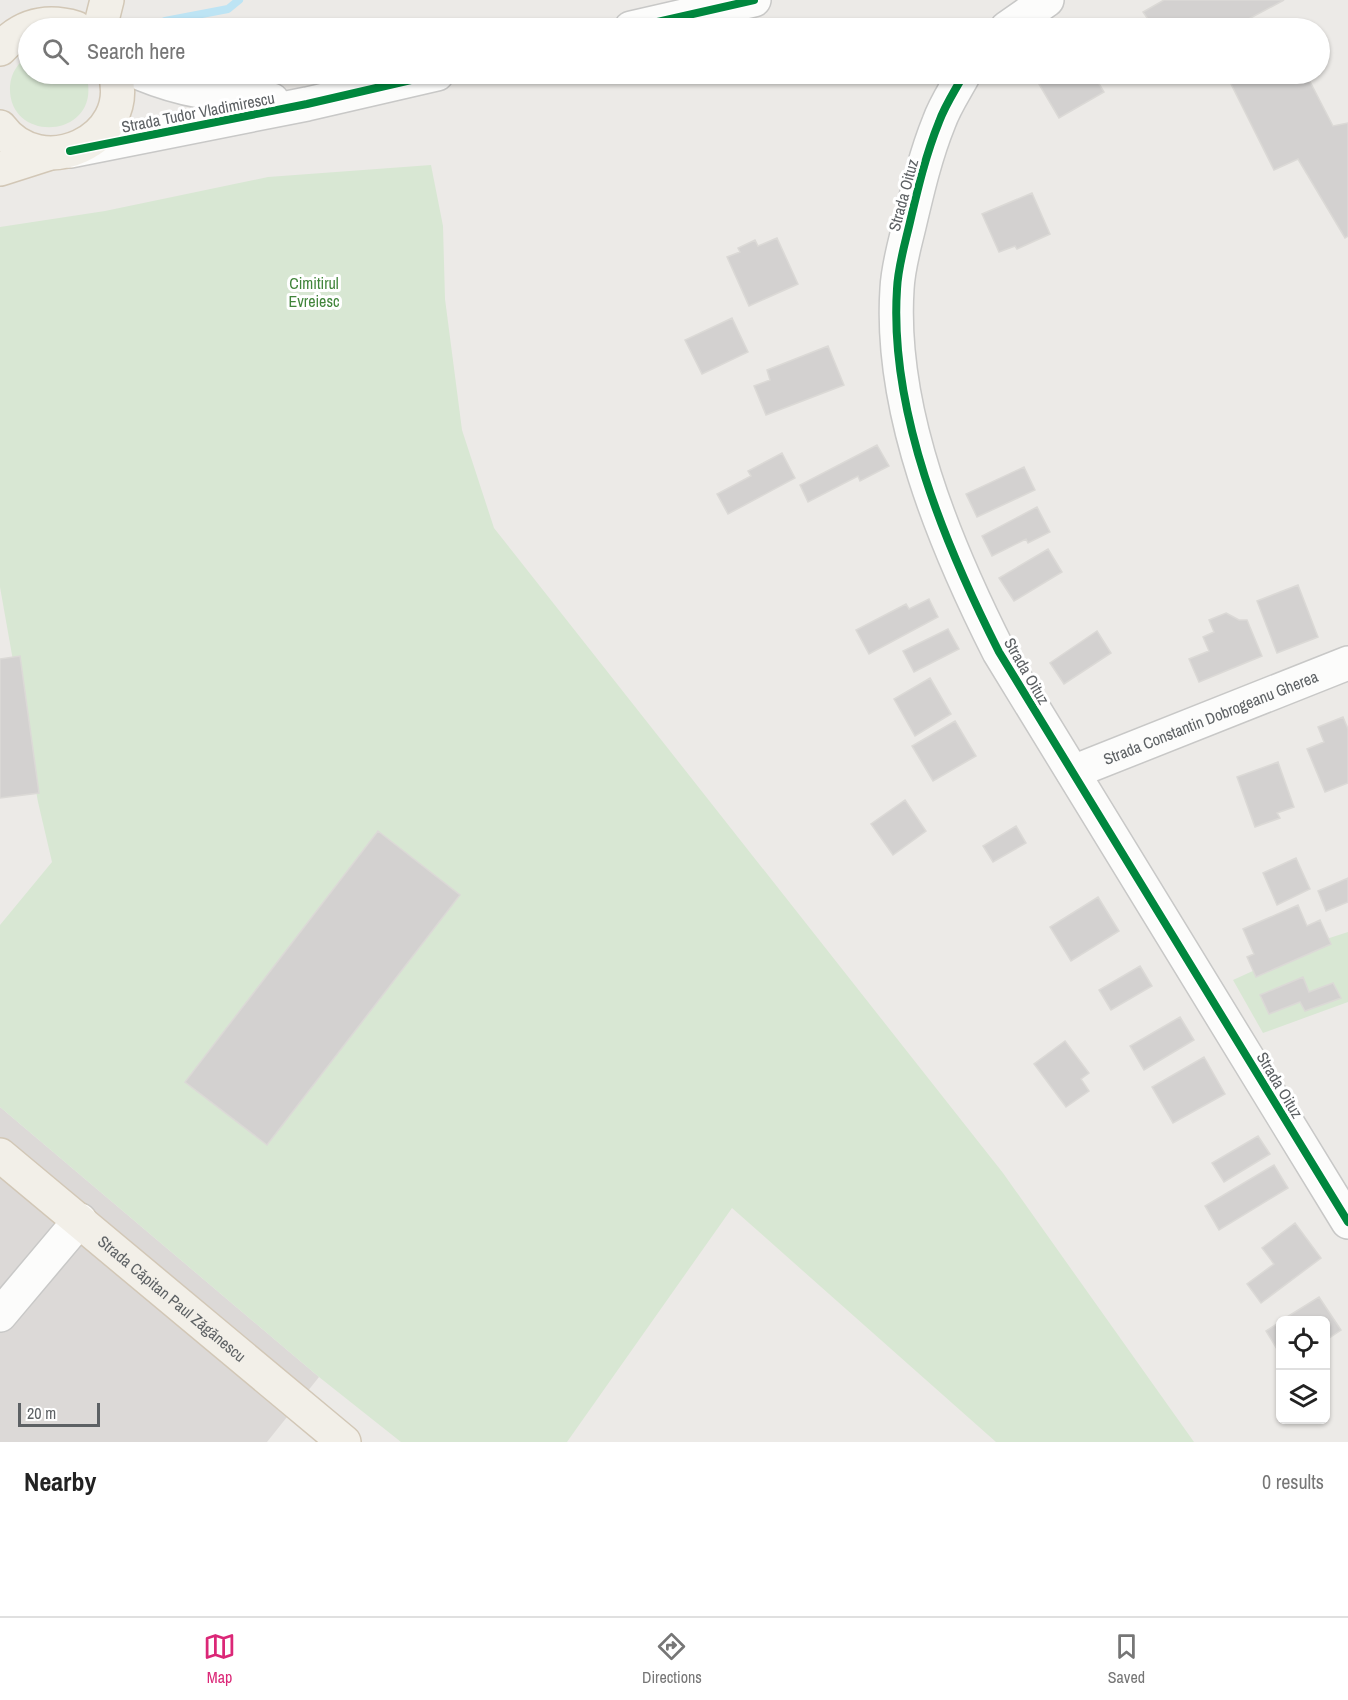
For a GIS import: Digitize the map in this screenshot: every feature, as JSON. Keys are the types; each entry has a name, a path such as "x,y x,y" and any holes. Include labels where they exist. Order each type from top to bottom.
{"main road":[{"path":"42,18 68,0"},
{"path":"102,18 107,0"},
{"path":"0,169 90,142 106,125 116,105 117,84"},
{"path":"0,127 6,135 25,148 59,153"},
{"name":"Strada Căpitan Paul Zăgănescu","path":"0,1155 344,1442"}],"street":[{"path":"675,18 754,0"},
{"path":"1021,18 1047,0"},
{"name":"Strada Tudor Vladimirescu","path":"165,84 207,93 307,104"},
{"name":"Strada Tudor Vladimirescu","path":"59,153 307,104 394,84"},
{"name":"Strada Oituz","path":"959,84 939,121 918,186 902,253 897,288 902,387 916,448 954,556 999,652 1348,1222"},
{"name":"Strada Constantin Dobrogeanu Gherea","path":"1074,772 1348,663"},
{"path":"0,1315 80,1220"}],"shaded area":[{"path":"0,1107 319,1377 267,1442 0,1442"}],"green space":[{"path":"18,65 18,84 87,84 88,96 82,112 70,122 54,127 38,126 23,119 13,105 10,86 13,73"},
{"name":"Cimitirul Evreiesc","path":"431,165 443,226 445,299 462,430 494,528 1003,1173 1194,1442 996,1442 732,1208 567,1442 401,1442 319,1377 0,1107 0,925 52,862 38,802 0,587 0,227 105,211 268,177"},
{"path":"1348,932 1348,1002 1263,1033 1233,980 1314,943"}],"building":[{"path":"1164,0 1284,0 1251,18 1147,18 1143,12"},
{"path":"1039,84 1099,84 1104,92 1059,118"},
{"path":"1231,84 1311,84 1333,126 1348,123 1348,236 1345,238 1298,159 1274,170"},
{"path":"1032,193 1050,234 1017,249 1015,246 999,252 982,214"},
{"path":"777,238 798,284 749,306 727,257 740,252 738,248 755,240 758,246"},
{"path":"732,318 748,352 702,374 685,340"},
{"path":"828,346 844,385 766,415 754,386 770,380 767,370"},
{"path":"877,445 889,466 860,481 858,476 808,502 800,485"},
{"path":"782,453 795,478 728,514 717,494 751,476 748,471"},
{"path":"1024,467 1035,490 977,517 966,494"},
{"path":"1037,507 1050,532 1028,543 1026,539 992,556 982,536"},
{"path":"1048,549 1062,572 1014,601 999,578"},
{"path":"1298,585 1318,637 1277,653 1257,601"},
{"path":"929,599 938,617 869,654 856,630 906,604 909,609"},
{"path":"1226,613 1239,620 1247,620 1262,656 1199,682 1189,659 1209,651 1203,637 1214,632 1209,620"},
{"path":"948,629 959,649 914,672 903,651"},
{"path":"1097,631 1111,653 1064,684 1050,663"},
{"path":"20,656 39,793 0,798 0,659"},
{"path":"930,678 951,714 915,736 894,699"},
{"path":"1343,717 1348,729 1348,783 1325,792 1307,749 1324,742 1318,727"},
{"path":"955,721 976,756 933,781 912,746"},
{"path":"1278,762 1294,807 1277,813 1280,818 1255,827 1237,777"},
{"path":"905,800 926,831 893,855 871,824"},
{"path":"1016,826 1026,843 993,862 983,846"},
{"path":"378,831 460,895 267,1145 185,1082"},
{"path":"1296,858 1310,889 1277,905 1263,873"},
{"path":"1348,878 1348,902 1326,911 1318,891"},
{"path":"1098,897 1119,931 1071,961 1050,927"},
{"path":"1298,905 1307,926 1320,920 1331,944 1256,977 1247,957 1254,954 1243,929"},
{"path":"1140,966 1152,986 1111,1010 1099,990"},
{"path":"1303,977 1309,992 1333,983 1341,998 1305,1011 1300,1002 1269,1014 1260,995"},
{"path":"1180,1017 1194,1040 1144,1070 1130,1046"},
{"path":"1065,1041 1089,1073 1081,1079 1089,1091 1066,1107 1034,1064"},
{"path":"1204,1057 1225,1094 1173,1123 1152,1087"},
{"path":"1258,1136 1270,1154 1224,1182 1212,1163"},
{"path":"1274,1165 1288,1188 1219,1230 1205,1206"},
{"path":"1295,1223 1321,1258 1261,1303 1247,1284 1274,1264 1262,1248"},
{"path":"1319,1297 1341,1330 1330,1337 1330,1316 1288,1316"},
{"path":"1276,1325 1276,1347 1266,1331"}],"waterway":[{"path":"181,18 228,9 239,0"}],"cycle path":[{"path":"675,18 754,0"},
{"path":"70,151 307,104 394,84"},
{"path":"958,84 944,109 930,146 902,255 897,289 897,335 902,382 925,476 959,567 999,652 1348,1222"}]}
